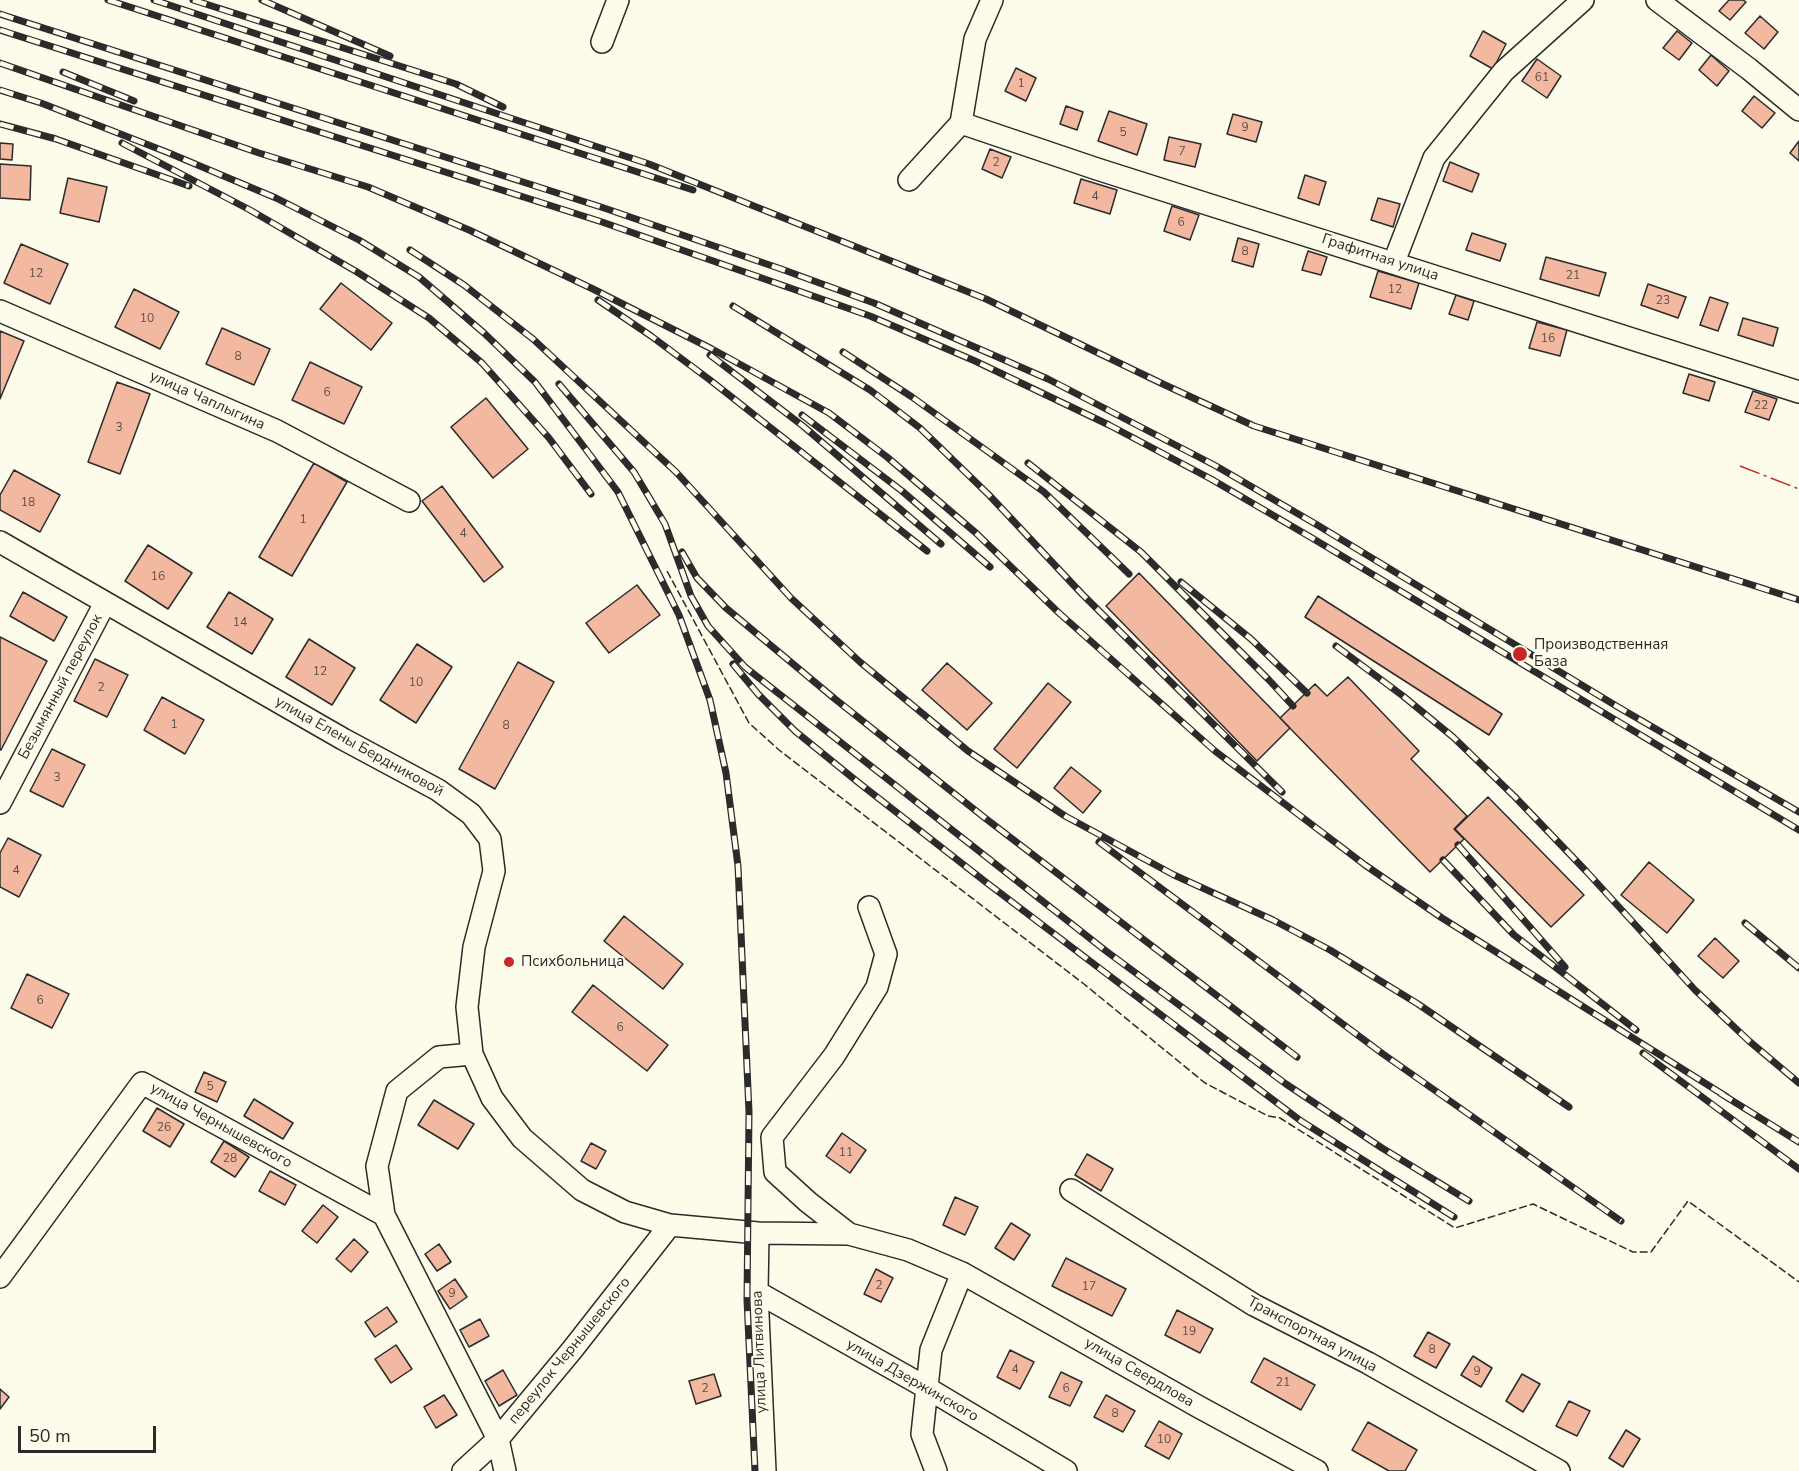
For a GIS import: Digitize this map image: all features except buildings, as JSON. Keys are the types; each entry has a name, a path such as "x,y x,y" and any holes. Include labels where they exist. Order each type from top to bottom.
{"street":[{"path":"602,42 618,0"},
{"path":"909,180 961,123 975,39 992,0"},
{"path":"1394,262 1434,158 1504,71 1583,0"},
{"path":"1657,0 1799,110"},
{"name":"Графитная улица","path":"961,123 1097,169 1799,392"},
{"name":"улица Чаплыгина","path":"0,311 277,431 409,501"},
{"name":"улица Елены Бердниковой","path":"0,542 343,739 438,790 471,814 490,839 494,872 474,947 467,1007 472,1054 492,1098 522,1138 582,1190 625,1212 670,1225 758,1233 849,1234 908,1250 962,1274"},
{"name":"Безымянный переулок","path":"0,803 7,771 105,603"},
{"path":"849,1234 808,1202 775,1172 772,1137 834,1056 876,987 886,954 869,907"},
{"path":"472,1054 438,1057 397,1091 377,1166 384,1215 498,1439 506,1471"},
{"name":"улица Чернышевского","path":"0,1277 142,1083 384,1215"},
{"name":"Транспортная улица","path":"1071,1190 1254,1305 1368,1363 1559,1471"},
{"name":"переулок Чернышевского","path":"463,1471 498,1439 572,1350 670,1225"},
{"name":"улица Литвинова","path":"758,1233 757,1292 765,1471"},
{"path":"936,1471 922,1434 931,1350 962,1274"},
{"name":"улица Свердлова","path":"962,1274 1317,1471"},
{"name":"улица Дзержинского","path":"757,1292 927,1388 1066,1471"}],"railway":[{"path":"108,0 693,190"},
{"path":"154,0 649,164 986,299 1254,426 1799,600"},
{"path":"193,0 456,84 503,107"},
{"path":"262,0 390,56"},
{"path":"0,14 604,208 784,270 874,303 1048,379 1216,466 1618,707 1799,812"},
{"path":"0,30 602,222 870,316 975,361 1109,425 1211,479 1799,830"},
{"path":"0,63 259,153 368,187 469,230 593,289 712,349 829,413 887,457 976,533 1059,613 1215,751 1365,865 1442,918 1727,1097"},
{"path":"63,72 134,101"},
{"path":"0,90 41,103 169,153 276,198 359,240 419,277 484,333 535,382 618,492 679,615 710,700 726,773 738,866 749,1112 747,1300 755,1471"},
{"path":"0,124 56,139 189,186"},
{"path":"122,143 250,210 357,272 429,318 482,363 549,438 591,494"},
{"path":"410,250 464,285 533,339 676,472 791,598 860,662 968,751 1065,816 1174,875 1273,920 1330,950 1418,1004 1569,1107"},
{"path":"598,300 710,380 927,551"},
{"path":"733,306 870,390 920,428 989,495 1082,594 1282,792"},
{"path":"843,352 912,397 1044,492 1129,574"},
{"path":"710,355 803,426 941,544"},
{"path":"559,384 634,472 665,524 691,596 708,626 745,667 1106,951 1286,1084 1382,1148 1469,1201"},
{"path":"802,415 902,491 990,567"},
{"path":"1028,463 1141,552 1293,706"},
{"path":"682,552 697,578 726,608 835,699 985,818 1297,1057"},
{"path":"1181,582 1251,639 1307,693"},
{"path":"1336,646 1453,737 1586,871 1695,990 1749,1041 1799,1083"},
{"path":"733,664 758,694 795,731 987,883 1301,1121 1454,1217"},
{"path":"1099,842 1383,1054 1621,1221"},
{"path":"1458,845 1565,967"},
{"path":"1443,860 1514,935 1636,1030"},
{"path":"1745,923 1799,968"},
{"path":"1643,1053 1799,1169"},
{"path":"1720,1093 1799,1142"}],"fence":[{"path":"667,571 749,723 779,750 1084,984 1205,1083 1268,1116 1280,1118 1455,1228 1533,1204 1633,1252 1651,1252 1688,1201 1799,1282"}],"power":[{"path":"1740,466 1799,489"}],"place":[{"name":"Производственная База","path":"1520,654"},
{"name":"Психбольница","path":"509,962"}]}
